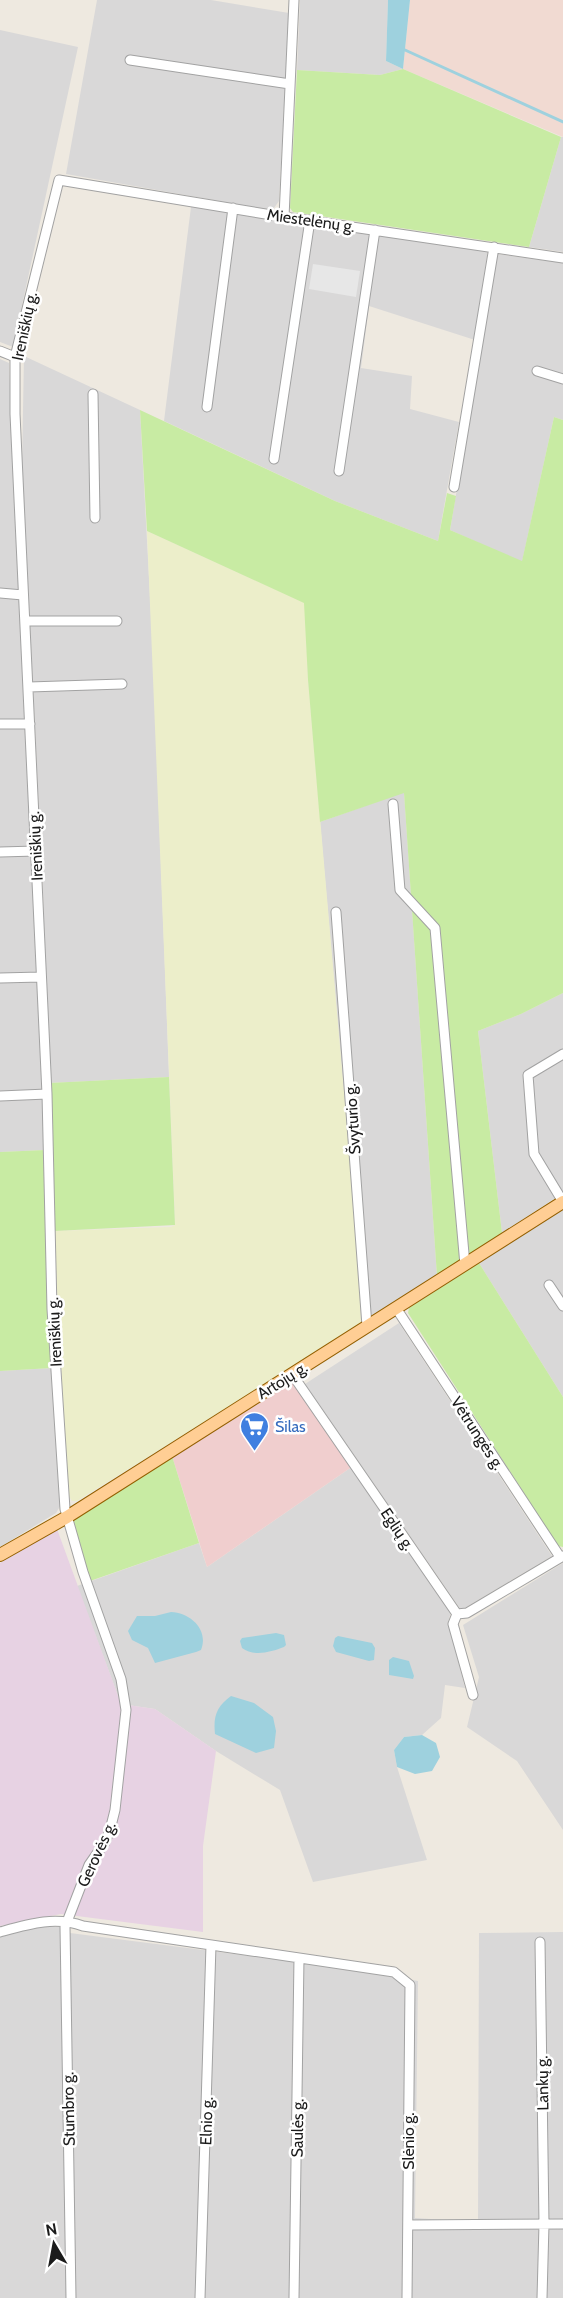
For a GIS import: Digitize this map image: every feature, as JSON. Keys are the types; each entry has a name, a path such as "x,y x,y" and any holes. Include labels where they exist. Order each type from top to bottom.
{"main road":[{"name":"Artojų g.","path":"0,1555 66,1517 562,1205"}],"street":[{"path":"284,216 294,0"},
{"path":"130,60 290,84"},
{"name":"Miestelėnų g.","path":"60,180 563,258"},
{"name":"Ireniškių g.","path":"60,180 15,357 23,595 47,1094 52,1309 66,1517"},
{"path":"207,407 233,208"},
{"path":"274,459 310,220"},
{"path":"339,471 375,230"},
{"path":"454,487 494,247"},
{"path":"0,351 15,357"},
{"path":"537,371 563,379"},
{"path":"93,393 95,518"},
{"path":"0,593 23,595"},
{"path":"25,621 117,621"},
{"path":"29,687 122,684"},
{"path":"0,724 30,724"},
{"path":"393,804 400,890 435,928 465,1265"},
{"path":"0,852 36,851"},
{"name":"Švyturio g.","path":"336,912 367,1326"},
{"path":"0,978 42,977"},
{"path":"562,1205 559,1186 534,1154 528,1075 563,1054"},
{"path":"0,1096 47,1094"},
{"path":"549,1285 563,1306"},
{"name":"Vėtrungės g.","path":"396,1308 562,1557"},
{"name":"Eglių g.","path":"292,1374 457,1614"},
{"name":"Gerovės g.","path":"66,1517 121,1679 126,1710 115,1810 110,1830 105,1842 89,1865 68,1920"},
{"path":"472,1695 453,1624 457,1614 467,1613 562,1557"},
{"path":"0,1932 68,1920 83,1926 299,1958"},
{"name":"Stumbro g.","path":"68,1920 65,1935 71,2298"},
{"name":"Lankų g.","path":"540,1942 544,2224 542,2298"},
{"name":"Elnio g.","path":"201,2298 211,1945"},
{"name":"Slėnio g.","path":"299,1958 394,1972 410,1985 407,2298"},
{"name":"Saulės g.","path":"294,2298 299,1958"},
{"path":"408,2225 563,2224"}],"shaded area":[{"path":"97,0 211,0 289,13 279,201 274,208 264,209 66,174"},
{"path":"300,0 388,0 386,61 403,69 380,75 297,70"},
{"path":"410,0 563,0 563,137 403,69"},
{"path":"0,30 78,47 13,347 0,342"},
{"path":"561,137 563,137 563,252 529,247"},
{"path":"191,207 488,250 475,340 369,306 361,368 412,376 410,409 459,422 438,541 335,501 164,421"},
{"path":"497,254 563,263 563,420 554,417 522,562 450,530"},
{"path":"313,264 360,271 356,297 309,289"},
{"path":"24,356 140,410 153,653 169,1077 49,1083 43,891 22,464"},
{"path":"0,359 9,363 33,845 45,1150 0,1152"},
{"path":"404,792 437,1276 361,1324 359,1264 320,822"},
{"path":"563,993 563,1193 502,1233 478,1031 521,1014"},
{"path":"563,1209 563,1397 479,1263"},
{"path":"399,1323 552,1556 461,1610 305,1384"},
{"path":"52,1368 62,1503 56,1513 0,1547 0,1371"},
{"path":"292,1383 298,1387 353,1466 207,1567 172,1456"},
{"path":"353,1466 451,1612 448,1622 465,1688 445,1685 441,1718 422,1735 404,1737 394,1750 397,1767 427,1860 313,1882 280,1790 216,1751 155,1709 121,1704 77,1586 199,1543 207,1567"},
{"path":"57,1529 121,1704 155,1709 216,1751 203,1846 203,1932 61,1914 0,1926 0,1563"},
{"path":"563,1563 563,1830 517,1761 467,1727 479,1677 463,1625"},
{"path":"43,1926 60,1927 70,1933 296,1962 418,1981 415,2218 478,2222 479,1933 563,1932 563,2298 0,2298 0,1936"}],"green space":[{"path":"403,69 561,137 529,247 293,212 290,208 297,70 380,75"},
{"path":"140,410 335,501 438,541 447,493 456,496 450,530 522,561 554,417 563,420 563,993 521,1014 478,1031 502,1233 437,1276 404,793 320,822 304,603 147,531"},
{"path":"147,531 305,603 308,680 359,1264 361,1324 77,1501 72,1501 68,1495 54,1231 175,1225"},
{"path":"169,1077 175,1225 54,1231 49,1083"},
{"path":"45,1150 52,1368 0,1371 0,1152"},
{"path":"479,1263 563,1397 563,1547 558,1546 408,1313 409,1308"},
{"path":"172,1456 199,1543 90,1581 72,1520"}],"water":[{"path":"388,0 410,0 403,69 386,61"},
{"path":"171,1612 191,1619 200,1629 203,1643 201,1650 155,1663 148,1648 132,1640 128,1631 137,1616 155,1616"},
{"path":"276,1633 284,1635 286,1645 284,1647 257,1653 242,1648 240,1641 242,1638"},
{"path":"338,1636 372,1643 375,1648 374,1660 369,1661 336,1652 333,1646"},
{"path":"393,1657 409,1661 413,1679 389,1675 389,1660"},
{"path":"231,1696 254,1703 273,1717 276,1731 274,1748 256,1753 215,1734 217,1712"},
{"path":"422,1735 436,1743 440,1757 432,1771 415,1774 397,1767 394,1750 404,1737"}],"waterway":[{"path":"405,50 563,122"}],"place":[{"name":"Šilas","path":"254,1452"}]}
